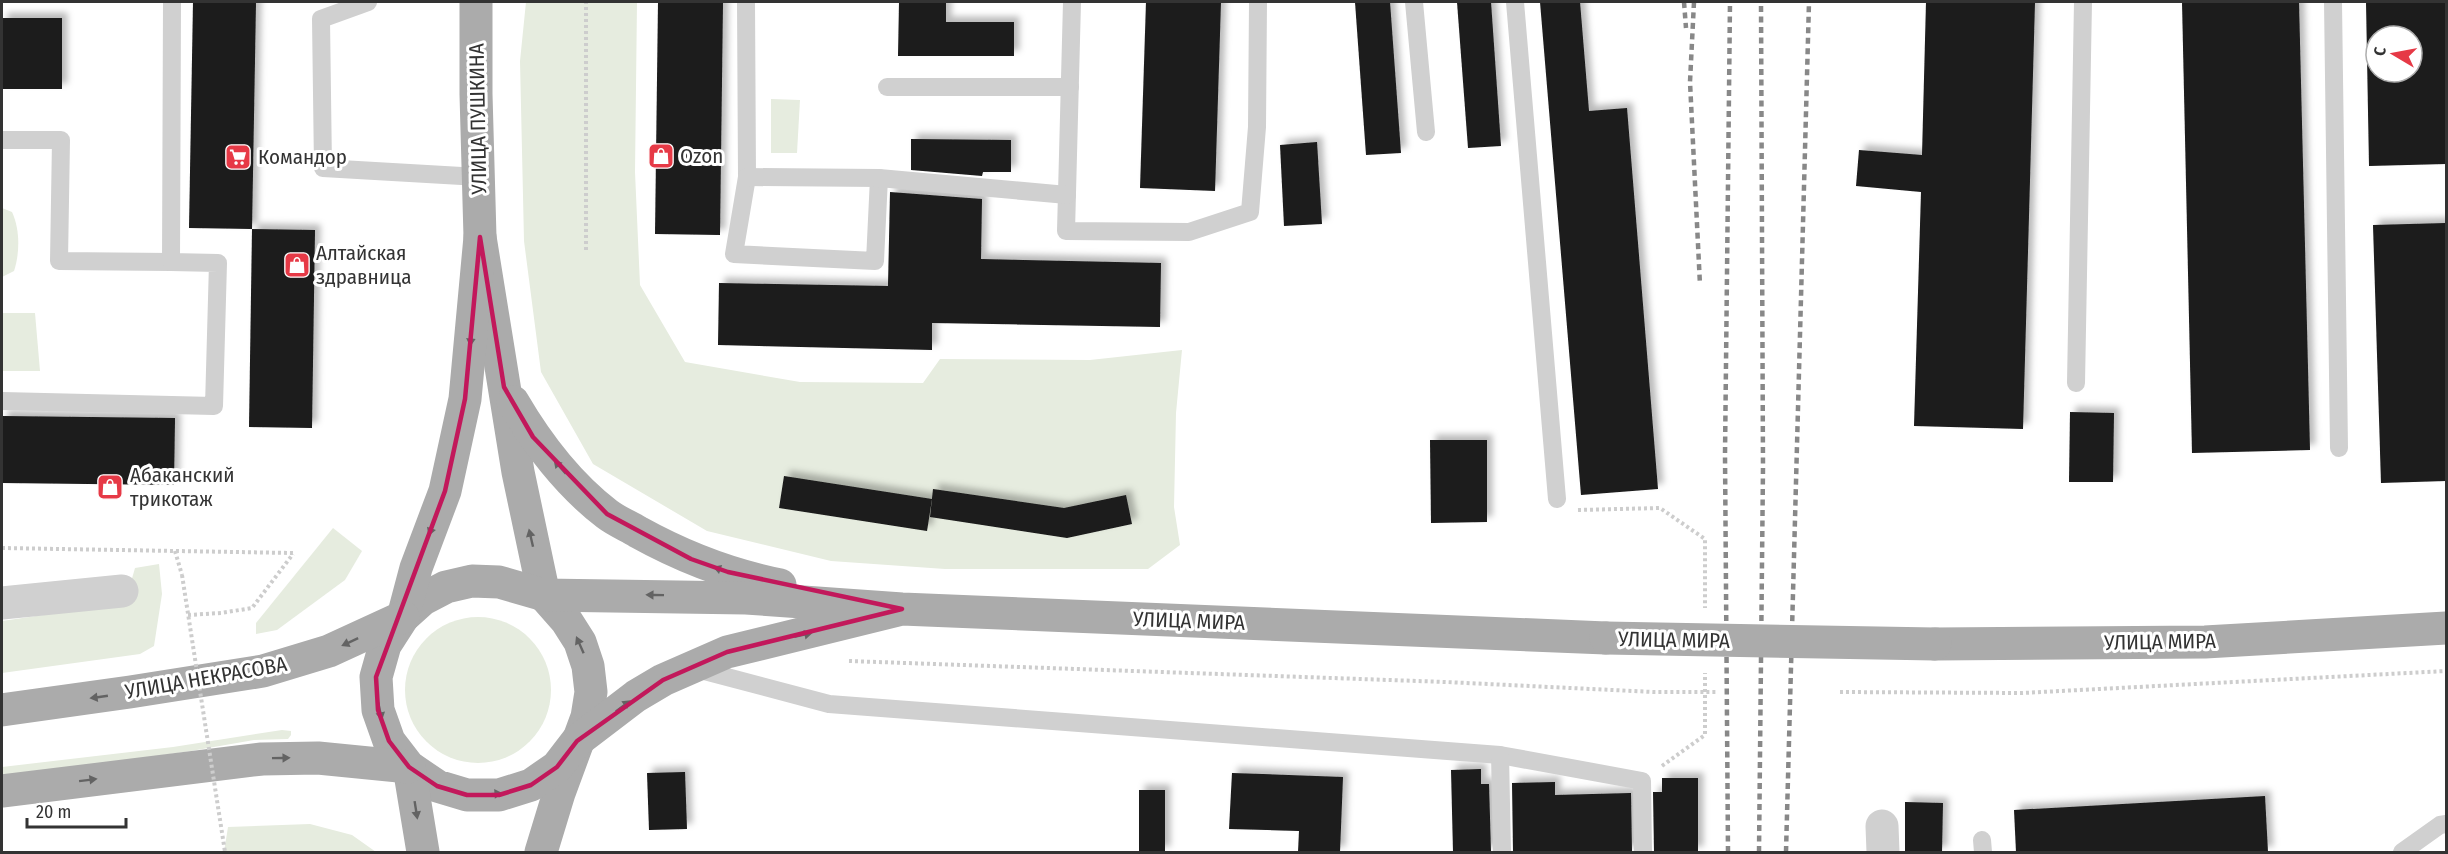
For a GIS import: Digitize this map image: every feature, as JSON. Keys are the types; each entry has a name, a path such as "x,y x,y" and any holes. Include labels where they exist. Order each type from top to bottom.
{"main road":[{"name":"УЛИЦА ПУШКИНА","path":"476,2 480,237"},
{"path":"480,237 526,515 544,596 566,620 580,642 588,666 587,717 540,852"},
{"path":"403,617 416,568 445,491 459,432 465,399 480,237"},
{"path":"504,387 533,437 573,482 607,514 643,535 691,559 728,572 765,582 902,609"},
{"path":"472,581 499,582 544,596 746,598 902,609 727,652 663,680 636,696 577,741 557,767 531,785 499,795 467,795 436,786 409,767 389,741 378,710 376,677 385,645 403,617 423,599 446,587 472,581"},
{"name":"УЛИЦА МИРА","path":"902,609 1606,638 1935,644 2205,642 2446,628"},
{"name":"УЛИЦА НЕКРАСОВА","path":"2,710 263,670 329,651 403,617"},
{"path":"2,791 262,759 318,758 409,767"},
{"path":"409,767 423,852"}],"street":[{"path":"2,603 122,591"}],"lane":[{"path":"171,262 172,2"},
{"path":"368,2 321,19 324,168 480,177"},
{"path":"746,2 747,177 734,254 875,261 879,178"},
{"path":"1072,2 1065,231 1189,232 1250,212 1257,127 1258,2"},
{"path":"1414,2 1426,132"},
{"path":"1515,2 1557,499"},
{"path":"2076,383 2083,2"},
{"path":"2333,2 2339,448"},
{"path":"887,87 1070,87"},
{"path":"2,140 61,140 59,261 218,263 214,406 2,401"},
{"path":"747,177 879,178 1067,195"},
{"path":"692,668 830,704 1500,755 1642,781 1643,852"},
{"path":"1500,755 1502,852"},
{"path":"2402,852 2440,825 2446,824"}],"path":[{"path":"586,2 586,250"},
{"path":"2,548 293,553 252,608 188,615"},
{"path":"175,551 182,575 225,852"},
{"path":"849,661 1434,681 1653,692 1716,692"},
{"path":"1840,692 2022,693 2446,671"}],"highlighted area":[{"path":"480,237 504,387 533,437 607,514 691,559 728,572 902,609 727,652 663,680 577,741 557,767 531,785 499,795 467,795 437,786 409,767 389,741 378,710 376,677 445,491 465,399"}],"shaded area":[{"path":"526,2 637,2 635,172 640,285 685,362 800,382 923,383 940,359 1090,360 1182,350 1176,413 1174,507 1180,545 1148,569 945,569 831,561 707,531 593,464 541,372 524,241 520,61"},
{"path":"771,99 800,100 797,153 771,153"},
{"path":"2,208 12,212 17,226 18,241 14,271 2,277"},
{"path":"2,313 35,313 40,371 2,371"},
{"path":"333,528 362,551 345,580 277,630 256,634 256,623"},
{"path":"159,564 162,594 154,646 140,654 2,673 2,621 125,603 135,568"},
{"path":"478,617 492,618 506,623 519,629 530,638 539,649 545,662 550,676 550,704 545,718 539,731 530,742 519,751 506,757 492,762 478,763 464,762 450,757 437,751 426,742 417,731 411,718 406,704 405,690 406,676 411,662 417,649 426,638 437,629 450,623 464,618"},
{"path":"282,730 291,731 288,739 254,740 2,778 2,767 173,747"},
{"path":"310,824 352,835 376,852 224,852 228,827"}],"building":[{"path":"193,2 256,2 252,229 189,228"},
{"path":"658,2 723,2 720,235 655,234"},
{"path":"899,2 946,2 946,22 1014,22 1014,56 898,56"},
{"path":"1146,2 1221,2 1215,191 1140,188"},
{"path":"1355,2 1390,2 1401,153 1366,155"},
{"path":"1457,2 1491,2 1501,146 1468,148"},
{"path":"1540,2 1580,2 1589,111 1627,108 1658,489 1581,495"},
{"path":"1926,2 2035,2 2023,429 1914,426 1921,192 1856,186 1859,150 1922,155"},
{"path":"2182,2 2299,2 2310,450 2192,453"},
{"path":"2366,2 2446,2 2446,164 2369,166 2368,84 2424,84 2424,24 2366,24"},
{"path":"2,18 62,18 62,89 2,89"},
{"path":"911,139 1011,140 1011,172 983,172 982,176 911,170"},
{"path":"1317,142 1322,224 1284,226 1280,145"},
{"path":"890,192 982,199 981,259 1161,263 1160,327 932,323 932,350 718,345 719,283 888,286"},
{"path":"2446,223 2446,481 2381,483 2373,225"},
{"path":"252,229 315,230 312,428 249,427"},
{"path":"2070,412 2114,413 2113,482 2069,482"},
{"path":"2,416 175,418 174,485 2,483"},
{"path":"1430,440 1487,440 1487,522 1431,523"},
{"path":"784,476 932,499 927,531 779,508"},
{"path":"933,489 1064,508 1126,495 1132,524 1067,538 930,517"},
{"path":"1481,769 1481,784 1489,784 1491,852 1453,852 1451,770"},
{"path":"685,772 687,829 649,830 647,773"},
{"path":"1232,773 1343,777 1340,852 1298,852 1299,831 1229,829"},
{"path":"1662,778 1698,778 1698,852 1654,852 1653,792 1662,792"},
{"path":"1555,782 1555,795 1631,793 1632,852 1513,852 1512,783"},
{"path":"1139,790 1165,790 1165,852 1139,852"},
{"path":"2265,796 2268,852 2016,852 2014,810"},
{"path":"1905,802 1943,803 1942,852 1905,852"}],"railway":[{"path":"1684,2 1686,28"},
{"path":"1694,2 1690,82 1700,285"},
{"path":"1728,852 1725,455 1730,2"},
{"path":"1759,852 1763,467 1761,2"},
{"path":"1786,852 1809,2"}],"place":[{"name":"Ozon","path":"661,156"},
{"name":"Командор","path":"238,157"},
{"name":"Алтайская здравница","path":"297,265"},
{"name":"Абаканский трикотаж","path":"110,487"}]}
